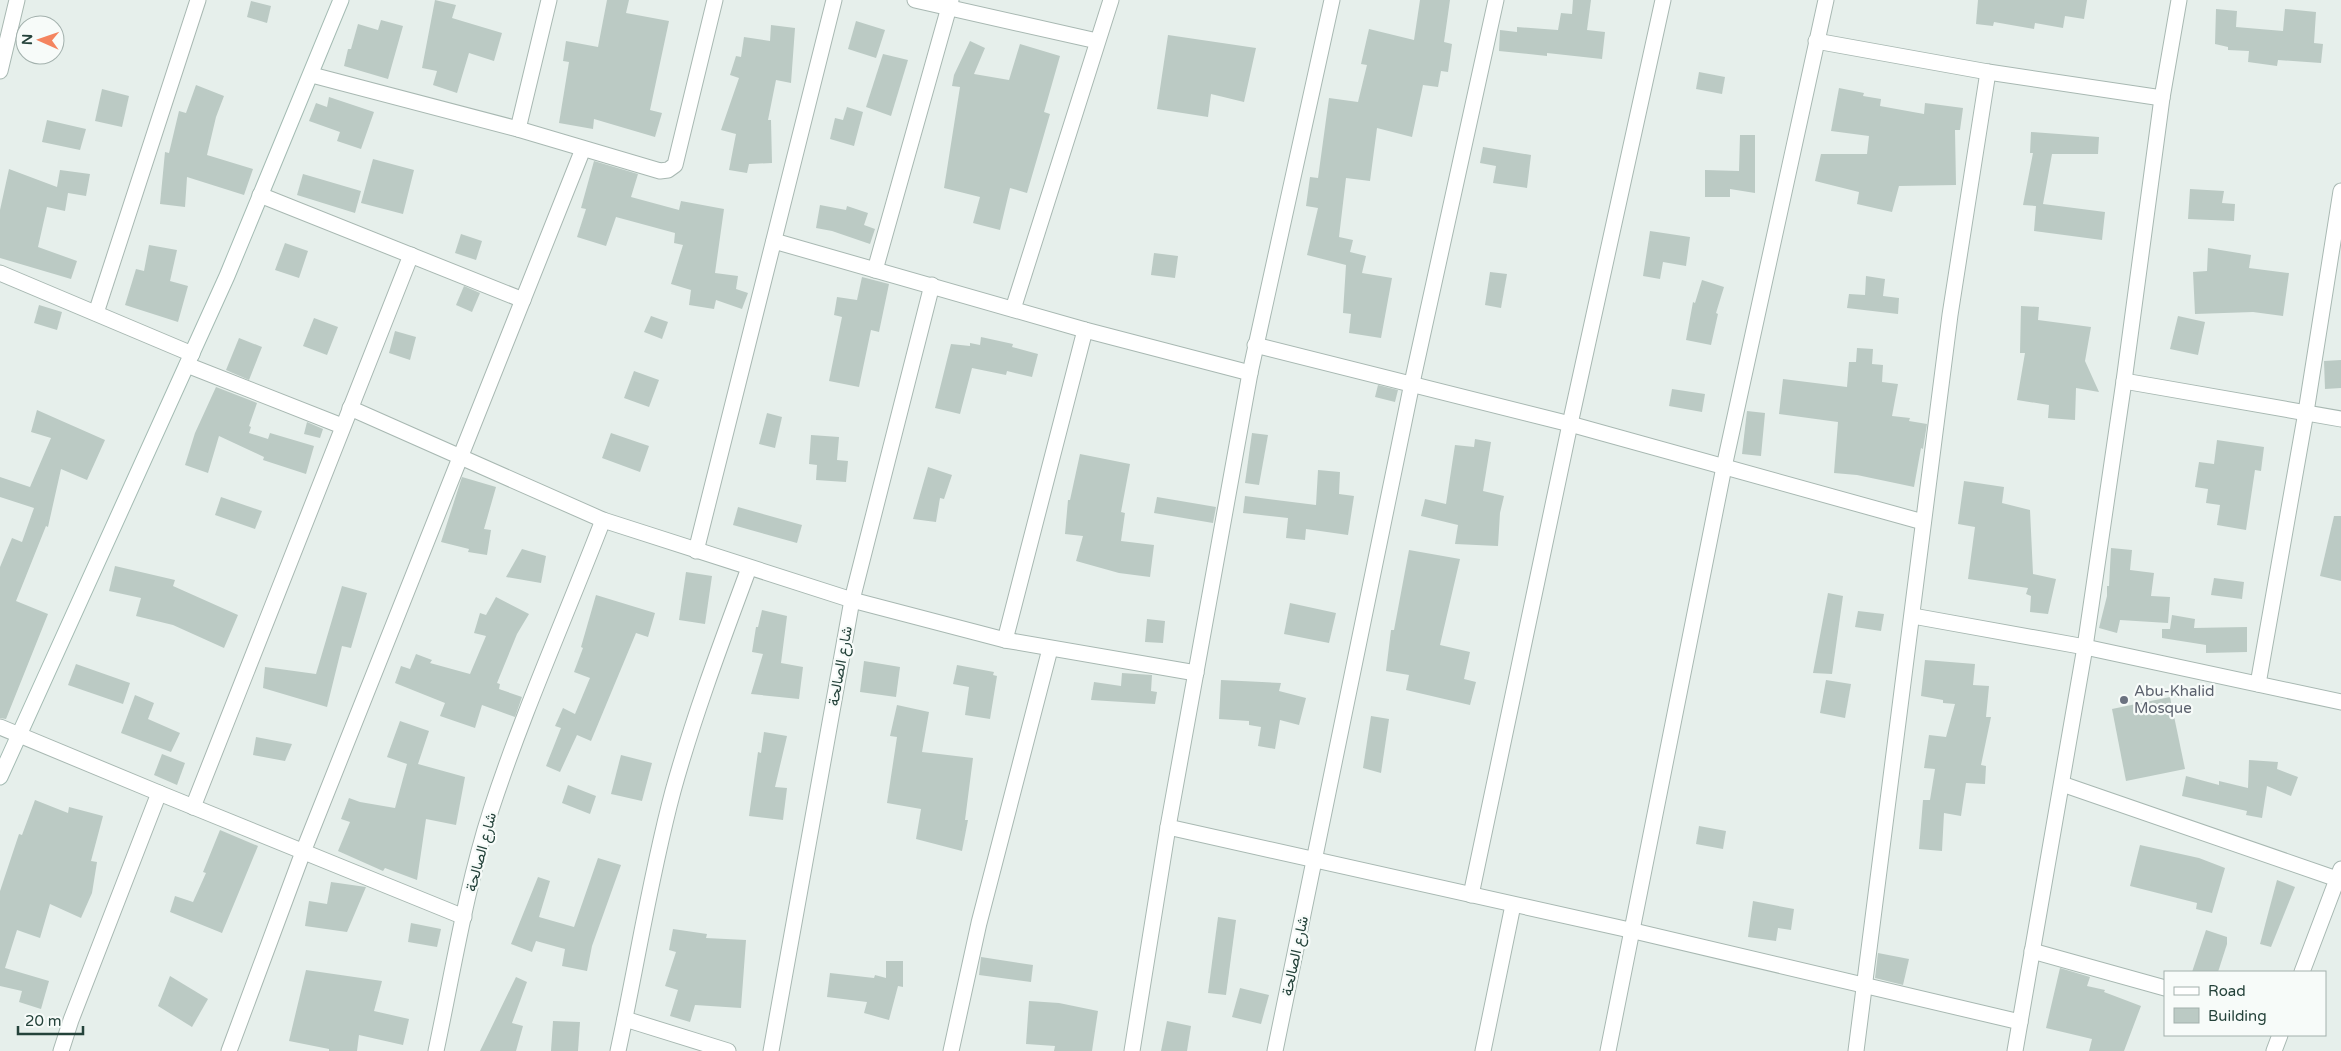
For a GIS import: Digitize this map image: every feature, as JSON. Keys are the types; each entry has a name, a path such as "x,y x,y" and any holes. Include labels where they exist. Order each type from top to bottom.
{"street":[{"path":"0,71 17,0"},
{"path":"96,313 198,0"},
{"path":"0,777 189,359 312,75 342,0"},
{"path":"518,129 549,0"},
{"path":"312,75 518,129 660,171 668,170 675,165 715,0"},
{"path":"696,551 834,0"},
{"path":"915,0 950,5 1097,41"},
{"path":"1013,309 1111,0"},
{"path":"1132,1051 1168,827 1250,373 1332,0"},
{"name":"شارع الصالحة","path":"1275,1051 1316,861 1412,383 1496,0"},
{"path":"1471,895 1570,424 1663,0"},
{"path":"1608,1051 1634,931 1724,467 1826,0"},
{"path":"2015,1051 2085,647 2124,381 2162,98 2179,0"},
{"path":"875,270 950,5"},
{"path":"1816,41 1988,72 2162,98"},
{"path":"1856,1051 1866,986 1958,253 1988,72"},
{"path":"229,1051 303,852 583,149"},
{"path":"2258,684 2306,412 2341,192"},
{"path":"260,195 523,300"},
{"path":"774,241 1085,330 1250,373"},
{"path":"193,807 411,255"},
{"path":"0,273 96,313 189,359 342,426"},
{"name":"شارع الصالحة","path":"771,1051 852,600 932,285"},
{"path":"1005,640 1085,330"},
{"path":"1256,345 1570,424 1923,522"},
{"path":"2124,381 2341,419"},
{"path":"350,408 604,520 749,568 852,600 1005,640 1196,673"},
{"name":"شارع الصالحة","path":"436,1051 464,917 491,812 604,520"},
{"path":"618,1051 650,892 674,790 697,712 749,568"},
{"path":"1913,616 2085,647 2341,702"},
{"path":"951,1051 979,922 1050,649"},
{"path":"0,727 464,917"},
{"path":"2062,784 2340,872 2302,971"},
{"path":"61,1051 70,1020 159,793"},
{"path":"1168,827 1634,931 2020,1022"},
{"path":"1483,1051 1513,904"},
{"path":"2032,951 2164,988"},
{"path":"624,1019 728,1051"},
{"path":"2274,1051 2280,1036"}],"building":[{"path":"435,0 456,5 452,18 502,33 494,61 469,53 457,93 433,85 437,71 422,68"},
{"path":"607,0 629,0 626,13 669,21 650,110 662,113 655,137 594,119 593,129 559,123 569,62 563,61 566,41 598,47"},
{"path":"1420,0 1450,0 1444,42 1452,44 1448,72 1441,71 1438,87 1423,85 1412,137 1377,128 1370,181 1346,178 1339,237 1353,240 1350,252 1366,256 1362,273 1392,278 1381,338 1349,333 1351,314 1343,313 1346,265 1307,255 1318,208 1306,206 1310,177 1318,178 1329,98 1358,102 1367,65 1361,64 1369,29 1414,40"},
{"path":"1573,0 1591,0 1587,30 1605,32 1602,59 1547,53 1547,56 1499,51 1500,30 1517,32 1517,27 1558,30 1561,13 1572,14"},
{"path":"1978,0 2087,0 2084,19 2065,16 2063,28 2035,23 2034,29 1994,22 1993,26 1976,24"},
{"path":"251,1 271,6 267,23 247,17"},
{"path":"2216,9 2237,11 2236,27 2283,31 2285,9 2316,12 2314,43 2323,44 2321,63 2278,60 2277,66 2248,62 2249,51 2228,50 2228,47 2215,44"},
{"path":"381,20 403,26 388,79 344,66 348,49 351,49 358,24 378,30"},
{"path":"856,21 885,30 876,58 848,49"},
{"path":"771,25 795,28 791,83 776,80 768,120 771,120 772,163 749,164 747,173 729,170 736,134 721,130 739,78 730,75 736,56 741,57 744,37 770,41"},
{"path":"1168,35 1256,48 1244,102 1211,94 1208,117 1157,109"},
{"path":"970,41 985,48 974,74 1009,80 1020,44 1060,56 1044,112 1050,114 1027,193 1010,188 1000,230 973,223 980,197 944,188 960,87 952,86 954,75"},
{"path":"883,54 908,60 891,116 866,107"},
{"path":"1699,72 1725,77 1722,94 1696,89"},
{"path":"196,85 224,96 216,117 207,155 253,169 244,195 187,177 185,207 160,204 165,152 169,153 179,111 186,113"},
{"path":"1839,88 1864,93 1863,96 1881,99 1880,106 1924,114 1925,103 1963,108 1960,130 1955,130 1956,185 1899,186 1892,212 1857,204 1859,192 1815,181 1821,154 1867,154 1869,136 1831,131"},
{"path":"102,89 129,96 122,127 95,121"},
{"path":"329,97 374,112 361,149 337,141 340,132 309,121 316,103 327,107"},
{"path":"847,107 863,112 854,146 830,139 835,118 843,120"},
{"path":"47,120 86,129 80,150 42,142"},
{"path":"2031,132 2099,137 2098,154 2052,154 2043,204 2105,212 2102,240 2034,231 2036,206 2023,205 2033,153 2030,153"},
{"path":"1740,135 1755,135 1755,193 1730,189 1730,197 1705,197 1705,170 1739,171"},
{"path":"1483,147 1531,155 1527,188 1493,183 1496,166 1480,163"},
{"path":"373,159 414,170 403,214 361,203"},
{"path":"594,161 638,174 631,197 679,210 681,201 724,209 715,273 738,276 736,289 748,293 742,309 716,300 714,309 689,305 691,290 671,284 683,245 674,243 675,233 616,217 606,246 577,237 586,209 581,208"},
{"path":"9,169 57,187 60,170 90,174 86,196 68,193 65,211 47,207 38,247 77,261 71,279 0,258 0,210"},
{"path":"303,174 361,191 355,213 297,195"},
{"path":"2190,189 2224,191 2222,203 2235,204 2234,221 2188,219"},
{"path":"820,205 846,210 847,206 868,213 864,225 875,229 870,244 832,231 816,228"},
{"path":"1650,231 1690,237 1686,266 1663,262 1660,279 1643,276"},
{"path":"461,234 482,241 476,260 455,253"},
{"path":"285,243 308,251 299,278 275,270"},
{"path":"149,245 177,250 170,281 188,286 178,322 125,305 136,269 144,271"},
{"path":"2208,248 2251,255 2249,268 2289,273 2283,316 2253,312 2195,314 2193,272 2207,271"},
{"path":"1154,253 1178,256 1175,278 1151,275"},
{"path":"1490,272 1507,274 1501,308 1485,305"},
{"path":"1866,276 1885,279 1883,296 1899,298 1898,314 1847,308 1849,294 1865,295"},
{"path":"862,277 889,284 879,332 871,330 859,387 829,381 842,317 834,315 837,297 857,300"},
{"path":"1702,280 1724,287 1716,313 1718,314 1711,345 1686,340 1693,302 1695,303"},
{"path":"464,286 480,293 472,312 456,305"},
{"path":"39,305 62,312 57,330 34,323"},
{"path":"2021,306 2039,307 2038,320 2091,327 2085,361 2099,392 2076,388 2075,420 2048,418 2049,405 2017,400 2025,353 2020,353"},
{"path":"651,316 668,322 662,339 644,332"},
{"path":"2178,316 2205,322 2198,355 2170,349"},
{"path":"314,318 338,327 327,355 303,346"},
{"path":"395,331 416,337 410,360 389,353"},
{"path":"981,337 1013,344 1012,347 1038,354 1032,377 1007,371 1006,375 972,368 960,414 935,408 951,344 970,346 970,343 980,345"},
{"path":"239,338 262,347 249,380 226,370"},
{"path":"1857,348 1873,349 1872,364 1883,365 1882,382 1898,384 1892,416 1910,418 1909,421 1927,424 1914,487 1857,475 1834,473 1838,422 1779,414 1783,379 1847,387 1849,362 1856,362"},
{"path":"2341,360 2341,388 2325,389 2324,361"},
{"path":"634,371 659,380 649,407 624,398"},
{"path":"1378,385 1398,390 1395,402 1375,397"},
{"path":"216,387 257,403 249,426 251,427 249,433 268,439 270,433 314,446 306,474 263,460 264,457 219,436 208,473 185,465 195,433"},
{"path":"1672,389 1705,394 1702,412 1669,406"},
{"path":"37,410 105,440 87,480 61,469 48,527 46,526 16,601 48,614 6,719 0,718 0,567 12,538 22,542 34,508 0,497 0,477 30,487 51,438 31,432"},
{"path":"1747,411 1765,413 1761,456 1742,454"},
{"path":"767,413 782,417 775,448 759,444"},
{"path":"307,422 323,429 320,438 304,434"},
{"path":"611,433 649,446 640,472 602,458"},
{"path":"1252,433 1268,435 1259,485 1245,483"},
{"path":"811,435 839,437 837,460 848,461 846,482 816,480 817,465 809,464"},
{"path":"1475,439 1491,442 1483,491 1504,496 1500,513 1498,546 1455,544 1458,525 1421,516 1425,499 1446,504 1455,445 1474,447"},
{"path":"2217,440 2264,447 2261,471 2255,470 2246,530 2217,525 2220,505 2206,503 2208,489 2195,487 2199,462 2214,464"},
{"path":"1080,454 1130,464 1121,512 1125,513 1121,541 1154,545 1150,577 1119,573 1076,561 1083,536 1065,534 1068,500 1070,500"},
{"path":"928,467 952,475 944,499 940,498 936,522 913,519"},
{"path":"1318,470 1340,472 1339,494 1354,496 1348,535 1306,529 1305,540 1286,538 1288,518 1243,513 1245,496 1316,505"},
{"path":"462,477 496,487 484,529 491,530 487,555 468,552 469,549 441,542"},
{"path":"1964,481 2004,487 2002,503 2030,510 2033,574 2056,579 2048,614 2030,612 2031,596 2026,594 2028,588 1968,579 1975,527 1958,524"},
{"path":"221,497 262,511 255,529 215,515"},
{"path":"1157,497 1216,507 1213,523 1154,513"},
{"path":"738,507 802,525 797,543 733,525"},
{"path":"2334,516 2341,516 2341,581 2320,576"},
{"path":"2111,548 2132,550 2130,570 2154,573 2151,596 2170,597 2168,623 2120,620 2117,633 2099,628 2107,596 2107,586 2109,586"},
{"path":"522,549 546,556 541,583 506,577"},
{"path":"1409,550 1460,559 1440,645 1470,652 1464,679 1476,682 1470,705 1406,690 1409,675 1386,671 1391,630 1394,630"},
{"path":"115,566 175,580 173,586 238,615 224,648 173,625 136,616 141,598 109,591"},
{"path":"686,572 712,576 705,624 679,620"},
{"path":"2214,578 2244,582 2242,599 2211,595"},
{"path":"342,586 367,593 351,648 342,646 327,707 263,688 265,667 316,674"},
{"path":"1828,593 1843,596 1832,674 1813,673"},
{"path":"596,595 655,613 648,637 636,633 591,741 577,735 560,772 546,766 561,728 555,726 563,708 575,714 590,678 574,672 583,648 581,647"},
{"path":"496,597 529,614 517,634 497,683 500,684 499,689 522,697 515,717 482,705 475,728 440,716 445,703 395,683 401,666 410,669 416,654 432,660 430,663 470,674 486,636 474,633 480,613 486,615"},
{"path":"1290,603 1336,613 1329,643 1284,634"},
{"path":"762,610 787,616 781,663 803,667 799,699 751,694 763,654 752,652 756,627 758,627"},
{"path":"1858,611 1884,614 1881,631 1855,627"},
{"path":"2172,615 2195,619 2194,628 2247,627 2247,652 2206,653 2206,645 2162,638 2162,629 2170,629"},
{"path":"1147,619 1165,621 1163,643 1145,642"},
{"path":"1925,660 1975,664 1973,685 1989,686 1986,717 1991,717 1981,765 1986,766 1985,784 1966,783 1961,816 1944,813 1942,851 1919,849 1923,800 1930,800 1935,769 1924,768 1929,735 1946,737 1955,704 1943,703 1943,700 1921,696"},
{"path":"864,661 900,667 896,697 860,692"},
{"path":"76,664 130,683 123,704 68,685"},
{"path":"957,665 994,672 993,675 997,676 990,719 965,715 969,687 953,684"},
{"path":"1122,673 1152,675 1151,691 1157,692 1155,704 1091,700 1094,682 1121,686"},
{"path":"1221,680 1281,683 1279,691 1306,698 1299,725 1280,720 1275,749 1258,746 1261,727 1249,725 1249,721 1219,719"},
{"path":"1826,680 1851,684 1845,718 1820,713"},
{"path":"135,695 154,703 148,719 180,733 171,752 121,733"},
{"path":"2170,697 2185,769 2126,781 2112,709"},
{"path":"897,705 929,712 922,752 973,758 965,820 968,820 962,851 916,839 921,809 887,803 897,737 890,736"},
{"path":"1371,716 1389,719 1381,773 1363,768"},
{"path":"400,721 429,731 418,764 465,777 456,825 426,819 417,880 385,868 383,871 338,851 350,822 341,819 349,798 360,802 395,808 407,764 387,757"},
{"path":"764,732 787,736 775,787 787,788 783,820 749,816 758,752 761,753"},
{"path":"256,737 292,744 285,761 253,755"},
{"path":"162,754 185,763 177,785 154,775"},
{"path":"621,755 652,763 642,801 611,794"},
{"path":"2249,760 2278,762 2277,769 2298,777 2291,796 2267,786 2262,818 2246,815 2247,811 2182,796 2186,776 2219,785 2219,781 2248,788"},
{"path":"568,785 596,796 590,814 562,803"},
{"path":"35,800 68,813 69,807 103,816 91,861 97,862 92,893 81,918 50,904 40,938 17,930 5,968 49,981 41,1009 19,1002 22,991 0,986 0,891 19,834 22,835"},
{"path":"1699,826 1726,831 1723,849 1696,844"},
{"path":"220,830 258,846 222,933 170,912 175,896 193,902 206,873 203,872"},
{"path":"2140,845 2199,858 2225,868 2212,913 2196,909 2197,903 2130,886"},
{"path":"598,858 621,865 592,946 587,971 562,966 565,949 536,941 532,952 511,944 538,877 550,881 539,917 574,927"},
{"path":"2277,880 2295,887 2271,947 2260,944"},
{"path":"331,882 366,887 347,932 305,926 309,901 327,904"},
{"path":"1753,901 1794,909 1791,930 1778,928 1776,941 1748,937"},
{"path":"1218,917 1236,920 1226,995 1208,993"},
{"path":"411,923 441,929 437,947 408,942"},
{"path":"673,929 707,934 706,938 746,940 741,1008 695,1005 690,1022 670,1016 678,990 665,986 676,952 669,950"},
{"path":"2206,930 2227,937 2227,944 2218,971 2192,971"},
{"path":"1878,953 1909,959 1903,985 1875,978"},
{"path":"981,957 1033,965 1031,982 979,975"},
{"path":"886,961 903,961 903,987 898,986 889,1020 864,1013 867,1002 827,997 830,973 874,978 875,975 886,978"},
{"path":"2060,968 2090,977 2087,986 2105,990 2104,992 2141,1006 2124,1051 2089,1051 2092,1039 2046,1028"},
{"path":"306,970 382,981 374,1011 409,1019 403,1045 359,1035 357,1051 329,1051 329,1049 289,1041"},
{"path":"170,976 208,999 192,1027 158,1006"},
{"path":"516,977 527,982 512,1023 523,1026 516,1051 480,1051"},
{"path":"1240,988 1269,995 1261,1024 1232,1017"},
{"path":"1029,1001 1059,1003 1098,1011 1092,1051 1054,1051 1055,1046 1026,1044"},
{"path":"553,1021 580,1022 578,1051 551,1051"},
{"path":"1167,1021 1191,1026 1187,1051 1161,1051"}],"place":[{"name":"Abu-Khalid Mosque","path":"2124,700"}]}
